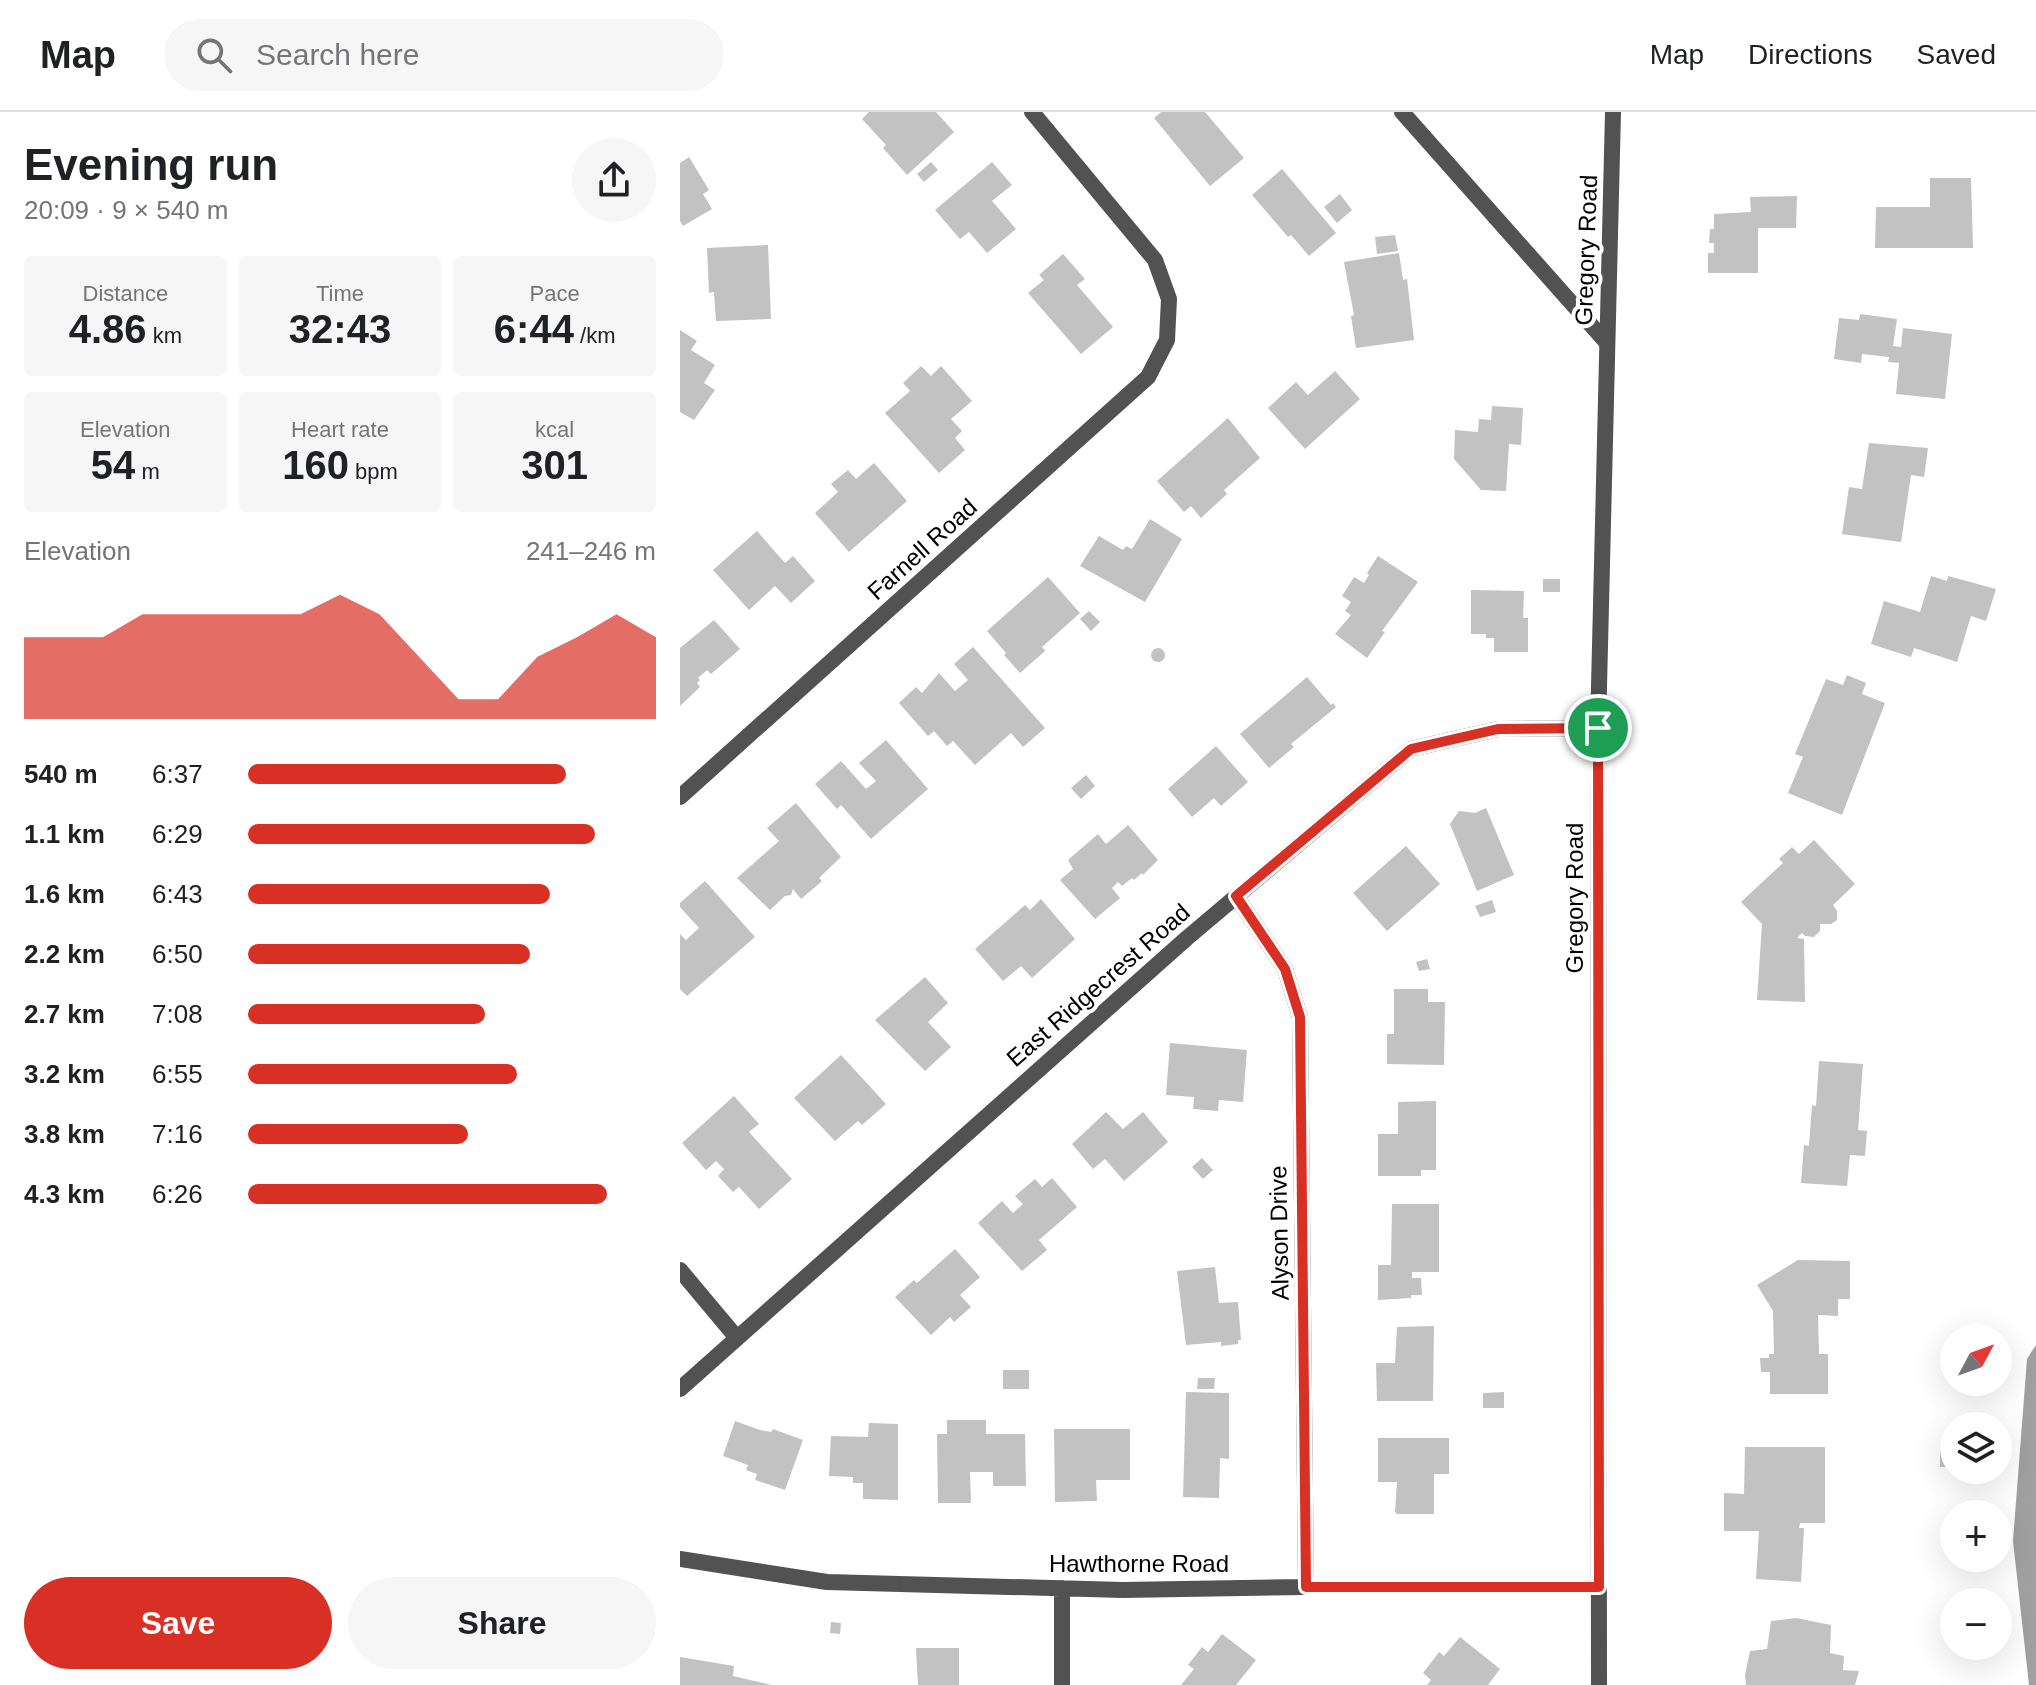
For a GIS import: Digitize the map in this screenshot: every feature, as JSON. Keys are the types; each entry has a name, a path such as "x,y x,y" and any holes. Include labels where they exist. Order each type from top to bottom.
{"street":[{"name":"Farnell Road","path":"680,797 1148,377 1167,340 1169,299 1155,260 1032,112"},
{"path":"1402,112 1607,343"},
{"name":"Gregory Road","path":"1599,1685 1598,728 1613,112"},
{"name":"East Ridgecrest Road","path":"680,1389 1236,896 1411,749 1498,729 1598,728"},
{"name":"Alyson Drive","path":"1236,896 1285,969 1300,1017 1306,1587"},
{"path":"680,1270 737,1338"},
{"name":"Hawthorne Road","path":"680,1559 827,1582 1123,1590 1599,1587"},
{"path":"1062,1588 1062,1685"}],"shaded area":[{"path":"2036,1345 2036,1685 2029,1685 2013,1541 2027,1359"}],"building":[{"path":"869,112 936,112 954,132 907,175 883,148 886,145 862,119"},
{"path":"1161,112 1205,112 1244,158 1210,186 1154,118"},
{"path":"689,157 709,190 703,194 712,209 683,226 680,221 680,163"},
{"path":"931,162 938,170 924,182 917,174"},
{"path":"992,162 1012,185 992,201 1016,229 987,253 969,232 960,239 935,210"},
{"path":"1282,169 1336,233 1309,256 1252,195"},
{"path":"1930,178 1971,178 1973,248 1875,248 1876,207 1930,207"},
{"path":"1340,194 1352,210 1337,223 1324,207"},
{"path":"1797,196 1796,228 1758,228 1758,273 1708,273 1708,253 1714,253 1714,243 1709,243 1710,229 1714,229 1714,214 1751,212 1750,197"},
{"path":"1395,235 1398,251 1377,254 1375,237"},
{"path":"768,245 771,319 716,321 714,292 709,293 707,248"},
{"path":"1399,253 1403,280 1407,279 1414,340 1356,348 1351,316 1354,315 1344,262"},
{"path":"1063,254 1085,279 1077,285 1113,327 1081,354 1028,293 1044,280 1039,275"},
{"path":"1860,314 1897,319 1893,346 1901,347 1903,328 1952,334 1945,399 1896,394 1899,363 1888,362 1889,357 1862,354 1861,363 1834,359 1839,318 1859,320"},
{"path":"680,330 697,341 691,350 715,365 704,383 715,390 694,420 680,412"},
{"path":"921,366 931,376 941,366 972,401 951,419 962,431 955,438 965,450 939,473 885,413 910,391 903,383"},
{"path":"1335,371 1360,399 1305,449 1268,408 1296,382 1308,395"},
{"path":"1492,406 1523,408 1521,445 1509,444 1506,491 1481,490 1454,459 1455,430 1478,432 1479,419 1491,420"},
{"path":"1228,418 1260,458 1224,490 1227,494 1201,518 1191,506 1184,512 1157,481"},
{"path":"1869,443 1928,448 1924,477 1911,475 1901,542 1842,534 1849,487 1862,489"},
{"path":"874,463 907,501 849,552 815,513 838,492 831,484 848,470 856,479"},
{"path":"1150,519 1182,539 1145,602 1080,566 1099,536 1123,550 1126,546 1132,549"},
{"path":"757,531 785,563 793,556 815,581 791,603 775,586 749,610 713,570"},
{"path":"1378,556 1418,582 1382,631 1385,632 1367,658 1335,634 1351,615 1345,611 1351,602 1342,596 1354,577 1364,583"},
{"path":"1931,576 1947,581 1948,576 1996,589 1986,621 1971,616 1957,662 1914,648 1911,657 1871,644 1884,601 1920,612"},
{"path":"1048,577 1080,613 1042,647 1045,651 1020,673 987,631"},
{"path":"1543,579 1560,579 1560,592 1543,592"},
{"path":"1471,590 1524,591 1523,618 1528,618 1528,652 1494,652 1494,638 1486,638 1486,634 1471,634"},
{"path":"1089,611 1100,622 1091,631 1080,619"},
{"path":"714,620 740,649 711,674 707,670 698,678 700,687 680,706 680,648"},
{"path":"973,647 1045,728 1023,747 1011,733 975,765 953,741 947,746 934,731 928,736 899,703 916,687 922,693 939,673 955,691 968,680 954,664"},
{"path":"1158,648 1165,655 1158,662 1151,655"},
{"path":"1847,675 1866,683 1862,694 1885,703 1842,815 1788,793 1803,757 1795,754 1826,679 1843,685"},
{"path":"1307,677 1336,707 1291,744 1294,747 1269,768 1240,734"},
{"path":"886,740 928,789 871,839 841,805 837,809 815,784 841,761 866,789 876,781 859,763"},
{"path":"1216,746 1248,782 1221,806 1214,798 1192,817 1168,789"},
{"path":"1086,775 1095,786 1081,799 1071,788"},
{"path":"796,803 841,857 819,878 822,881 801,899 793,889 791,895 785,896 770,910 737,878 779,841 767,828"},
{"path":"1486,808 1514,875 1477,891 1450,824 1459,811 1475,813"},
{"path":"1128,825 1158,860 1134,880 1132,878 1122,886 1118,882 1112,888 1120,898 1095,919 1060,880 1073,869 1068,860 1098,834 1106,844"},
{"path":"1814,840 1855,884 1833,905 1837,920 1831,924 1820,924 1820,931 1814,937 1802,933 1797,938 1804,939 1805,1002 1757,1000 1762,924 1741,902 1783,863 1779,859 1792,847 1799,854"},
{"path":"1406,846 1440,884 1387,931 1353,893"},
{"path":"705,881 755,937 687,996 680,989 680,934 686,940 699,928 680,907 680,903"},
{"path":"1041,899 1075,939 1032,978 1021,966 1003,981 975,949 1025,905 1030,910"},
{"path":"1492,900 1496,912 1480,917 1475,906"},
{"path":"1427,959 1430,969 1419,971 1416,962"},
{"path":"925,977 948,1003 928,1022 951,1047 925,1071 875,1020"},
{"path":"1394,989 1428,989 1428,1002 1445,1002 1444,1065 1387,1064 1387,1034 1394,1034"},
{"path":"1170,1043 1247,1050 1243,1102 1219,1100 1218,1111 1193,1109 1194,1097 1166,1095"},
{"path":"841,1055 886,1104 862,1125 858,1121 835,1141 794,1098"},
{"path":"1819,1061 1863,1064 1858,1130 1867,1131 1865,1156 1850,1155 1847,1186 1801,1183 1804,1145 1809,1146 1812,1105 1816,1106"},
{"path":"734,1096 759,1124 749,1132 792,1179 759,1209 739,1187 733,1192 718,1176 724,1169 716,1161 706,1170 682,1143"},
{"path":"1436,1101 1436,1170 1421,1170 1421,1176 1378,1176 1378,1134 1398,1134 1398,1102"},
{"path":"1106,1112 1123,1129 1143,1112 1168,1142 1124,1181 1105,1159 1093,1169 1072,1144"},
{"path":"1202,1158 1213,1170 1203,1179 1192,1167"},
{"path":"1052,1178 1077,1207 1039,1240 1047,1250 1022,1271 978,1223 1002,1201 1013,1213 1023,1204 1015,1196 1035,1179 1042,1187"},
{"path":"1392,1204 1439,1204 1439,1272 1412,1272 1412,1278 1421,1278 1422,1295 1378,1300 1378,1265 1391,1265"},
{"path":"955,1249 980,1277 960,1295 971,1307 954,1322 950,1317 931,1335 895,1297 914,1280 917,1283"},
{"path":"1798,1260 1850,1261 1850,1299 1838,1299 1838,1316 1818,1315 1819,1354 1828,1354 1828,1394 1770,1394 1770,1372 1761,1372 1760,1358 1769,1358 1769,1354 1774,1354 1773,1311 1757,1285"},
{"path":"1215,1267 1219,1303 1238,1302 1241,1340 1238,1344 1221,1346 1221,1342 1186,1345 1177,1271"},
{"path":"1434,1326 1433,1401 1377,1401 1376,1363 1395,1363 1397,1327"},
{"path":"1003,1370 1029,1370 1029,1389 1003,1389"},
{"path":"1198,1378 1215,1378 1214,1389 1197,1389"},
{"path":"1186,1392 1229,1393 1229,1459 1220,1458 1219,1498 1183,1497"},
{"path":"1504,1392 1504,1408 1483,1408 1483,1393"},
{"path":"947,1420 986,1420 986,1434 1025,1434 1026,1486 993,1486 993,1472 970,1472 971,1503 938,1503 937,1434 947,1434"},
{"path":"735,1421 760,1430 771,1432 773,1429 803,1440 785,1490 755,1480 757,1474 746,1470 748,1465 723,1456"},
{"path":"869,1423 898,1424 898,1500 863,1499 863,1483 853,1483 853,1477 829,1476 831,1436 868,1437"},
{"path":"1054,1429 1130,1429 1130,1480 1096,1480 1097,1501 1055,1502"},
{"path":"1378,1438 1449,1438 1449,1474 1434,1474 1434,1514 1395,1512 1397,1482 1378,1482"},
{"path":"1745,1447 1825,1447 1825,1523 1800,1523 1799,1528 1804,1528 1801,1582 1756,1579 1759,1531 1724,1531 1724,1493 1744,1494"},
{"path":"1796,1618 1831,1625 1830,1653 1844,1656 1843,1670 1859,1671 1855,1685 1746,1685 1750,1651 1767,1649 1771,1621"},
{"path":"831,1622 841,1623 840,1634 830,1633"},
{"path":"1222,1634 1256,1660 1236,1685 1181,1685 1194,1669 1188,1665 1202,1647 1208,1652"},
{"path":"1460,1637 1500,1669 1488,1685 1427,1685 1431,1680 1423,1673 1439,1652 1444,1656"},
{"path":"916,1648 959,1648 959,1685 918,1685"},
{"path":"680,1657 734,1666 733,1676 772,1685 680,1685"}],"route":[{"path":"1598,728 1599,1587 1306,1587 1300,1017 1285,969 1236,896 1411,749 1498,729 1598,728"}]}
